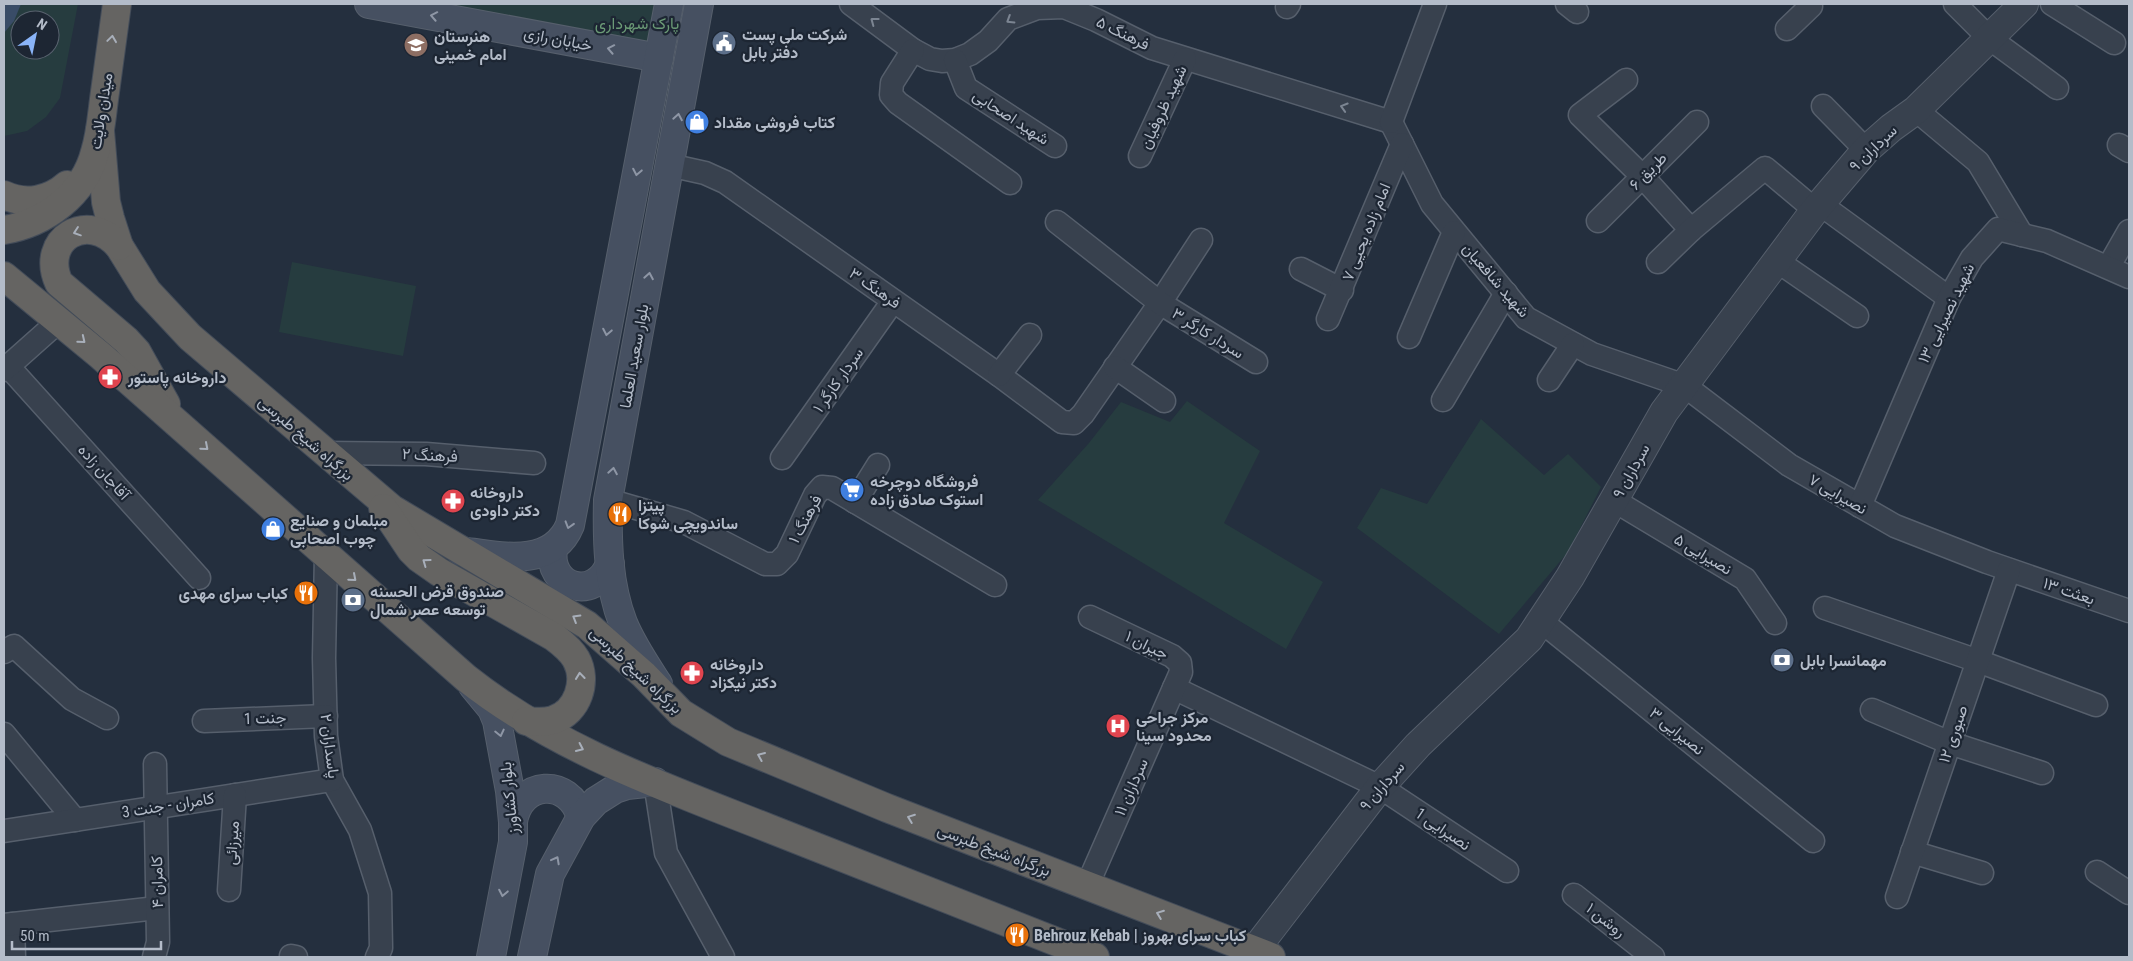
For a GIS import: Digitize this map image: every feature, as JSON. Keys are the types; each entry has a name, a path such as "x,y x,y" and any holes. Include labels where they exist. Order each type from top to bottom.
{"highway":[{"name":"میدان ولایت","path":"4,230 37,220 65,201 86,174 98,139 117,4"},
{"path":"4,195 19,201 31,201 53,194 72,180 98,139"},
{"name":"بزرگراه شیخ طبرسی","path":"98,139 106,202 119,246 147,291 171,319 374,496 414,523 592,629 644,674 681,713 728,742 887,808 1263,954"},
{"path":"119,246 112,238 97,230 81,230 70,234 57,248 53,266 55,275 59,283 126,340 137,352 176,422"},
{"path":"4,276 176,422 466,678 526,721 655,782 1095,957"},
{"path":"374,496 410,550 419,558 439,572 554,637 566,646 576,658 581,672 581,687 576,701 567,712 554,720 526,721"}],"main road":[{"name":"خیابان رازی","path":"369,4 659,58"},
{"name":"بلوار سعید العلما","path":"553,548 566,534 570,525 669,4"},
{"name":"بلوار سعید العلما","path":"667,698 636,649 624,624 612,584 608,500 699,4"},
{"path":"461,551 522,556 542,554 553,548 553,564 556,571 566,582 573,586 581,587 596,583 607,572 610,564"},
{"name":"بلوار کشاورز","path":"466,678 485,699 497,721 501,735 514,822 513,842 491,957"},
{"path":"532,957 544,894 550,874 580,817 596,801 615,789 628,785 655,782"},
{"path":"514,822 515,812 526,796 534,790 544,788 554,789 572,799 578,808 580,817"}],"street":[{"name":"فرهنگ ۵","path":"852,4 913,50 930,59 942,61 955,60 970,54 988,41 1008,19 1037,8 1064,7 1096,20 1152,48 1391,122"},
{"path":"1391,122 1435,4"},
{"path":"1787,28 1811,6 1809,4"},
{"path":"1955,4 1988,38 2057,88"},
{"name":"سرداران ۹","path":"1263,954 1380,786 1418,745 1529,639 1570,577 1664,412 1818,207 1866,150 1891,128 1916,110 2024,4"},
{"path":"2052,4 2114,43"},
{"path":"913,50 892,83 891,95 898,103 1010,183"},
{"name":"شهید ظروفیان","path":"1140,156 1185,58"},
{"name":"شهید اصحابی","path":"955,60 966,88 1055,146"},
{"path":"1626,80 1580,115 1642,176 1691,230"},
{"path":"1822,106 1866,150"},
{"path":"1916,110 1978,162 2022,235"},
{"name":"شهید شافعیان","path":"1391,122 1432,204 1526,318 1592,354 1685,386"},
{"name":"طریق ۶","path":"1598,221 1697,122"},
{"name":"امام زاده یحیی ۷","path":"1328,319 1342,290 1402,144"},
{"name":"فرهنگ ۳","path":"669,166 706,173 725,182 999,375 1062,422 1074,423 1083,414 1116,368"},
{"path":"1658,262 1691,230 1765,168 1949,298"},
{"name":"سردار کارگر ۳","path":"1056,222 1160,303 1256,362"},
{"name":"شهید نصیرایی ۱۳","path":"1860,506 1949,298 1972,258 1998,229 2048,241 2109,266 2129,277"},
{"path":"2109,266 2129,231"},
{"path":"1409,337 1454,232"},
{"path":"1164,401 1116,368 1201,240"},
{"path":"1777,260 1857,316"},
{"path":"1301,269 1342,290"},
{"path":"1443,400 1506,293"},
{"name":"سردار کارگر ۱","path":"782,458 893,301"},
{"path":"6,368 58,321"},
{"path":"999,375 1030,335"},
{"path":"1549,380 1573,344"},
{"name":"آقاجان زاده","path":"6,368 199,578"},
{"name":"نصیرایی ۷","path":"1685,386 1789,464 1895,526 2010,570"},
{"name":"فرهنگ ۲","path":"325,453 426,454 534,463"},
{"path":"855,502 878,465"},
{"name":"فرهنگ ۱","path":"608,500 684,522 765,564 777,564 787,554 815,495 822,487 832,488 995,585"},
{"name":"نصیرایی ۵","path":"1615,501 1745,579 1775,623"},
{"name":"پاسداران ۲","path":"326,554 324,658 326,716 332,780 360,830 380,893 381,948 377,957"},
{"name":"بعثت ۱۳","path":"2010,570 2129,611"},
{"name":"صبوری ۱۲","path":"1897,897 2010,570"},
{"path":"1825,608 1978,661 2096,705"},
{"name":"جیران ۱","path":"1090,617 1172,656 1180,663 1181,672 1174,688"},
{"name":"نصیرایی ۳","path":"1541,621 1813,841"},
{"path":"4,652 14,646 72,699 107,718"},
{"name":"نصیرایی 1","path":"1174,688 1380,786 1507,871"},
{"name":"سرداران ۱۱","path":"1087,886 1174,688"},
{"path":"1872,710 1950,743 2042,773"},
{"name":"جنت 1","path":"204,721 326,716"},
{"path":"4,734 74,820"},
{"name":"کامران ۴","path":"154,957 158,942 155,764"},
{"name":"کامران - جنت 3","path":"4,831 332,780"},
{"path":"655,782 666,853 723,957"},
{"name":"میرزائی","path":"229,890 235,795"},
{"path":"1912,852 1982,873"},
{"path":"2097,872 2129,893"},
{"name":"روشن ۱","path":"1574,895 1640,953"},
{"path":"14,957 8,925 157,908"}],"green space":[{"path":"4,4 78,4 60,98 46,117 27,131 4,136"},
{"name":"پارک شهرداری","path":"440,4 659,4 654,46"},
{"path":"292,262 416,286 403,356 279,332"},
{"path":"1187,401 1260,451 1224,523 1323,582 1286,649 1038,500 1089,443 1121,402 1170,422"},
{"path":"1481,419 1544,475 1568,454 1601,487 1568,552 1499,634 1357,528 1381,488 1427,504"}],"water":[{"path":"4,4 21,4 19,10 10,10 10,26 4,33"}],"place":[{"name":"شرکت ملی پست دفتر بابل","path":"724,43"},
{"name":"هنرستان امام خمینی","path":"416,45"},
{"name":"کتاب فروشی مقداد","path":"697,122"},
{"name":"داروخانه پاستور","path":"110,377"},
{"name":"فروشگاه دوچرخه استوک صادق زاده","path":"852,490"},
{"name":"داروخانه دکتر داودی","path":"453,501"},
{"name":"پیتزا ساندویچی شوکا","path":"620,514"},
{"name":"مبلمان و صنایع چوب اصحابی","path":"273,529"},
{"name":"کباب سرای مهدی","path":"306,593"},
{"name":"صندوق قرض الحسنه توسعه عصر شمال","path":"353,600"},
{"name":"مهمانسرا بابل","path":"1782,660"},
{"name":"داروخانه دکتر نیکزاد","path":"692,673"},
{"name":"مرکز جراحی محدود سینا","path":"1118,726"},
{"name":"Behrouz Kebab | کباب سرای بهروز","path":"1017,935"}]}
